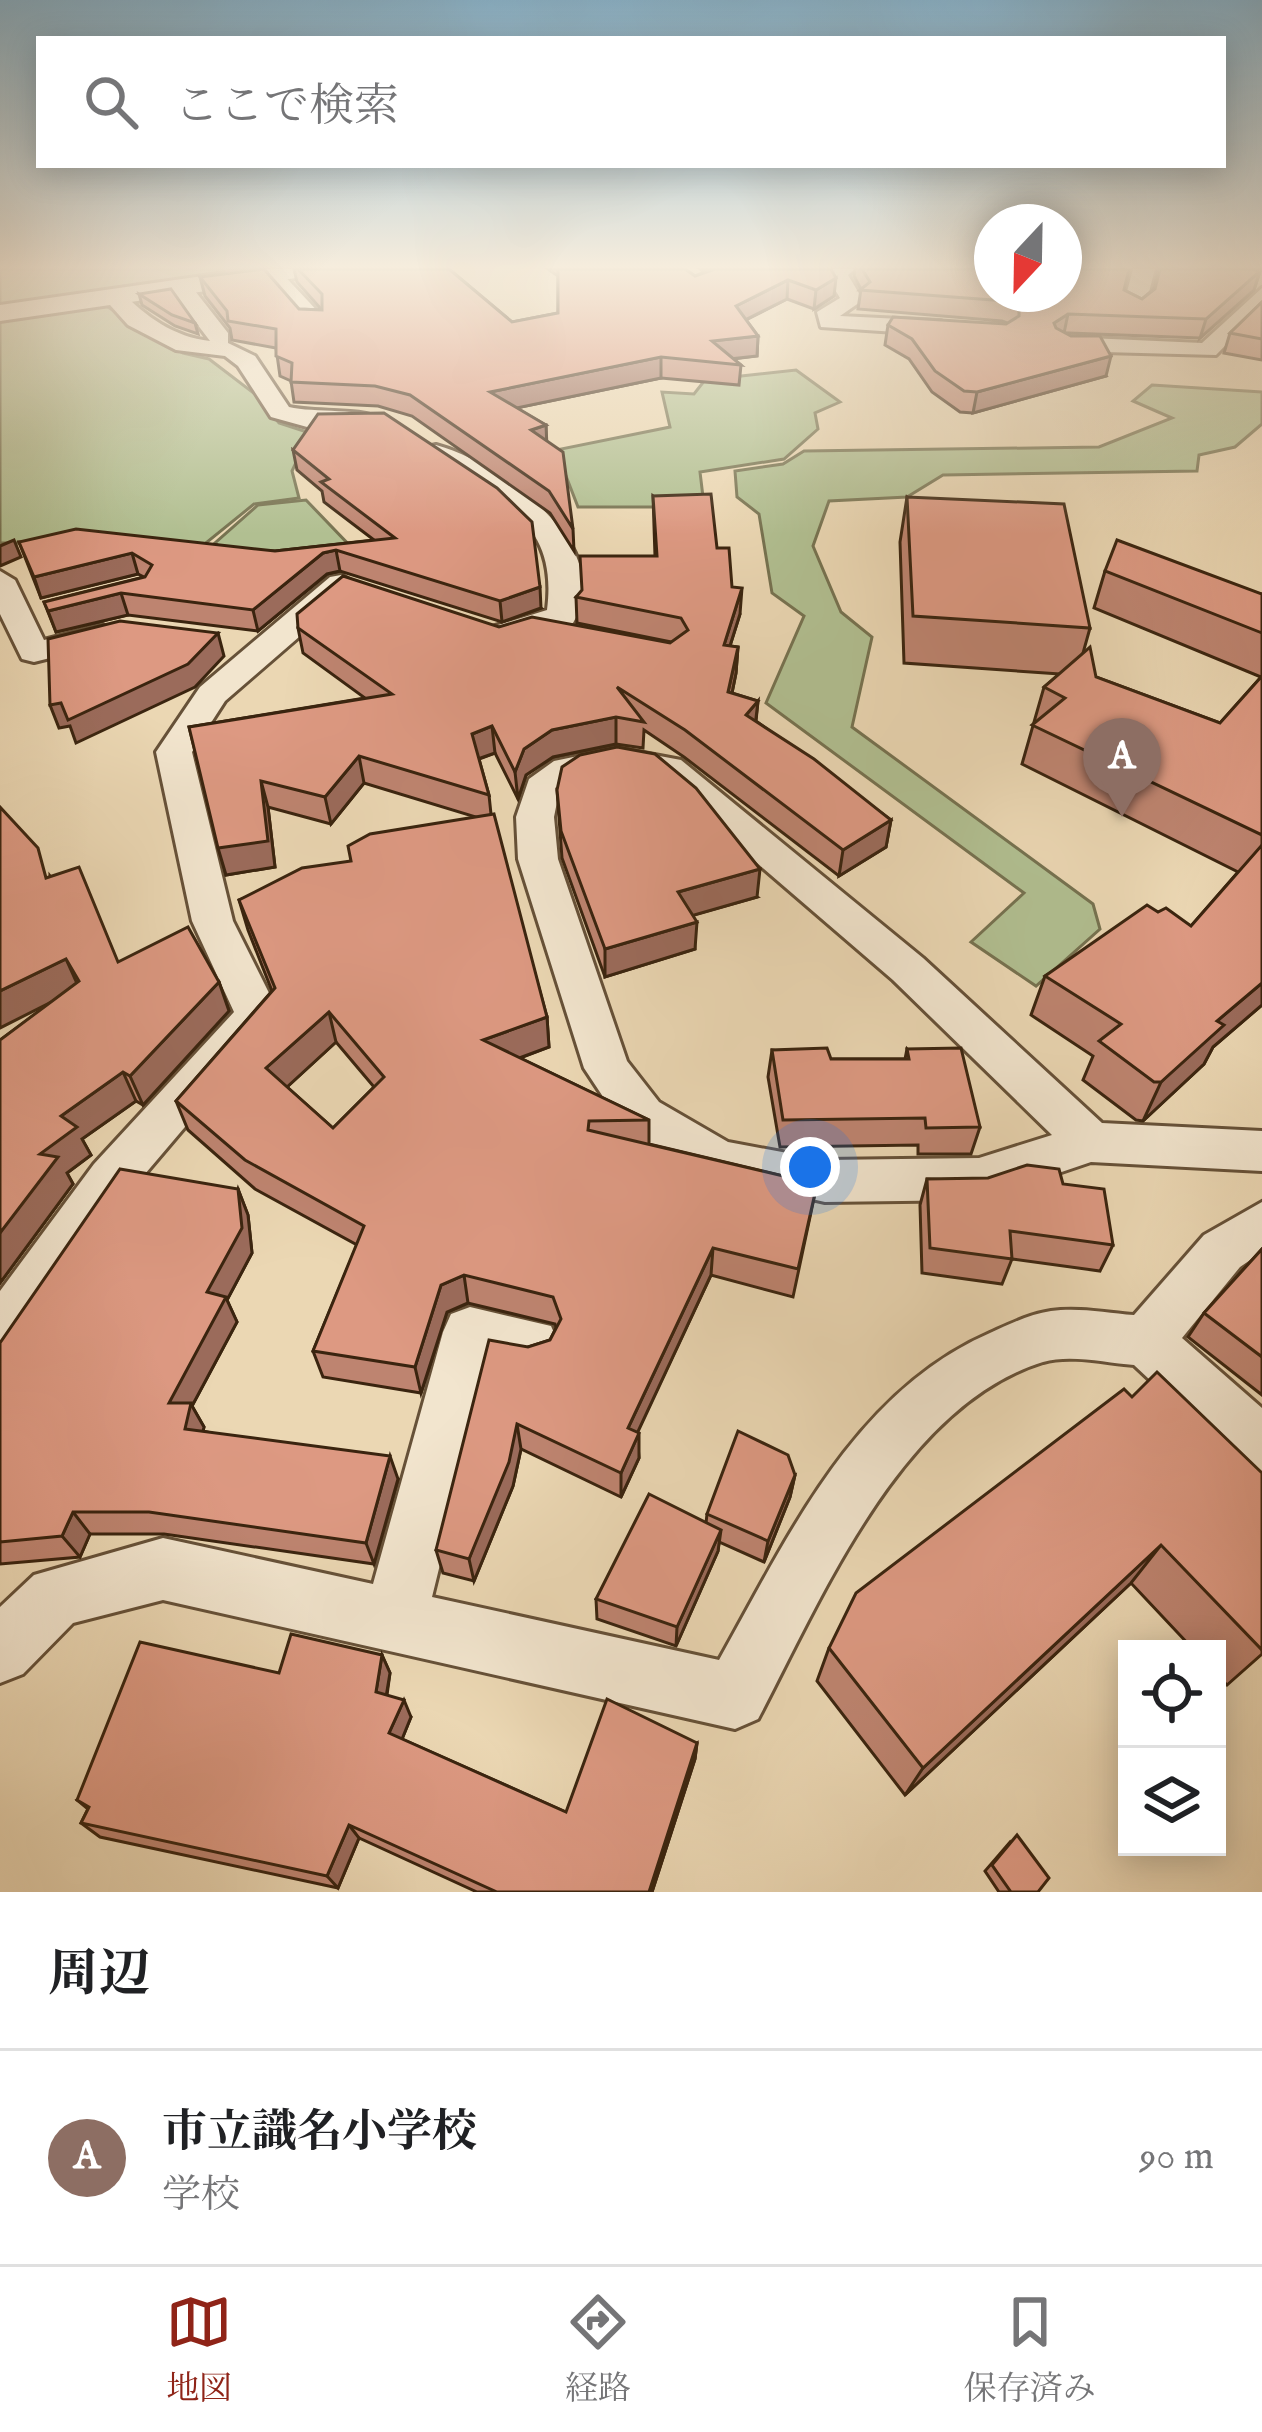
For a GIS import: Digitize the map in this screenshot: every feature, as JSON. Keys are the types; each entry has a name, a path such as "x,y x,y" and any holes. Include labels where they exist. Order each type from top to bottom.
{"street":[{"path":"242,357 280,412 318,422 373,418 404,428 465,472 505,489 552,536 565,567 562,616 503,638 463,624"},
{"path":"0,580 34,652 127,628"},
{"path":"0,1334 111,1179 258,1015 228,971 201,889 173,752 212,694 341,584 382,598"},
{"path":"18,618 58,608"},
{"path":"531,628 576,637"},
{"path":"219,640 265,646"},
{"path":"1091,1142 908,969 668,768 617,759 567,769 542,787 535,817 538,860 607,1068 642,1116 718,1160 825,1181 979,1179 1091,1142 1262,1151"},
{"path":"1146,1341 1222,1251 1262,1224"},
{"path":"395,1620 470,1332 532,1344"},
{"path":"0,1651 56,1597 163,1569 735,1696 861,1472 962,1372 1040,1337 1146,1341 1262,1446"}],"green space":[{"path":"0,357 209,359 255,394 279,423 310,433 292,471 299,498 254,504 185,560 52,543 0,543"},
{"path":"796,370 840,402 815,413 818,429 784,459 700,472 703,497 667,507 578,507 556,450 670,427 662,392 694,394 705,380"},
{"path":"1152,385 1262,392 1262,424 1235,447 1199,455 1197,471 943,475 907,497 829,501 813,546 841,612 872,637 852,727 1093,904 1100,929 1036,986 971,942 1024,893 766,703 804,616 772,593 759,514 737,497 735,471 783,464 804,451 1099,447 1172,418 1133,401"},
{"path":"306,500 353,549 239,563 215,543 258,505"}],"building":[{"path":"279,357 660,357 490,392 546,425 531,430 563,452 573,529 549,491 410,395 375,386 291,382 292,363"},
{"path":"664,357 732,357 741,365"},
{"path":"925,357 1106,357 977,392 964,391 935,371"},
{"path":"384,413 497,488 532,522 540,587 500,601 336,550 323,553 253,610 121,593 48,611 44,602 145,577 152,565 132,553 34,577 19,542 76,529 275,551 395,538 321,482 329,479 293,450 318,414"},
{"path":"711,494 717,548 729,548 732,587 742,588 724,645 738,647 728,692 758,701 746,715 814,759 891,820 843,850 685,730 617,687 644,722 616,717 552,730 524,749 515,772 492,726 472,734 489,795 359,756 325,797 261,781 268,841 218,848 189,727 392,694 298,628 297,614 343,576 499,627 532,617 670,643 688,630 681,618 576,597 582,590 580,556 657,556 653,496"},
{"path":"907,497 1064,504 1090,628 913,616"},
{"path":"1117,540 1262,594 1262,633 1105,571"},
{"path":"120,621 218,633 188,664 68,720 61,703 50,705 48,639"},
{"path":"1090,647 1096,677 1220,723 1262,676 1262,835 1032,725 1065,698 1044,687"},
{"path":"617,747 655,754 696,788 760,869 678,892 697,922 605,949 561,831 557,790 562,767 580,755"},
{"path":"0,807 38,848 46,878 79,867 118,962 188,927 219,982 130,1076 123,1072 61,1116 77,1127 40,1154 58,1157 0,1233 0,1040 79,981 66,959 0,991"},
{"path":"494,814 547,1017 483,1040 649,1120 589,1121 588,1130 817,1184 798,1269 713,1248 628,1428 639,1433 621,1473 517,1424 509,1462 469,1559 436,1550 489,1340 528,1347 550,1340 561,1319 553,1297 464,1275 441,1285 415,1367 313,1351 364,1226 245,1160 176,1101 275,988 239,900 302,868 351,861 348,846 370,834","holes":["329,1012 384,1077 333,1128 266,1068"]},
{"path":"1262,845 1262,983 1217,1021 1224,1025 1161,1082 1154,1082 1099,1041 1121,1024 1045,976 1147,905 1158,912 1166,908 1191,926"},
{"path":"827,1048 831,1059 909,1059 907,1049 961,1048 980,1127 926,1128 925,1118 783,1120 772,1050"},
{"path":"1027,1165 1059,1169 1063,1184 1104,1189 1113,1245 1010,1231 1012,1259 930,1248 927,1179 988,1178"},
{"path":"120,1169 238,1189 242,1228 207,1292 226,1297 169,1403 191,1403 185,1429 390,1456 366,1543 149,1512 73,1512 62,1536 0,1542 0,1343"},
{"path":"1262,1249 1262,1357 1204,1313"},
{"path":"1157,1372 1262,1473 1262,1650 1161,1545 923,1768 829,1648 856,1593 1124,1389 1132,1397"},
{"path":"738,1431 788,1455 795,1475 768,1541 707,1514"},
{"path":"649,1494 721,1530 677,1627 596,1599"},
{"path":"291,1634 382,1655 376,1692 404,1700 389,1733 566,1812 607,1699 697,1743 649,1892 497,1892 349,1825 327,1876 81,1823 89,1807 77,1800 140,1642 279,1673"},
{"path":"1017,1835 1049,1878 1038,1892 1011,1892 992,1865"}],"place":[{"name":"市立識名小学校","path":"1122,817"}]}
